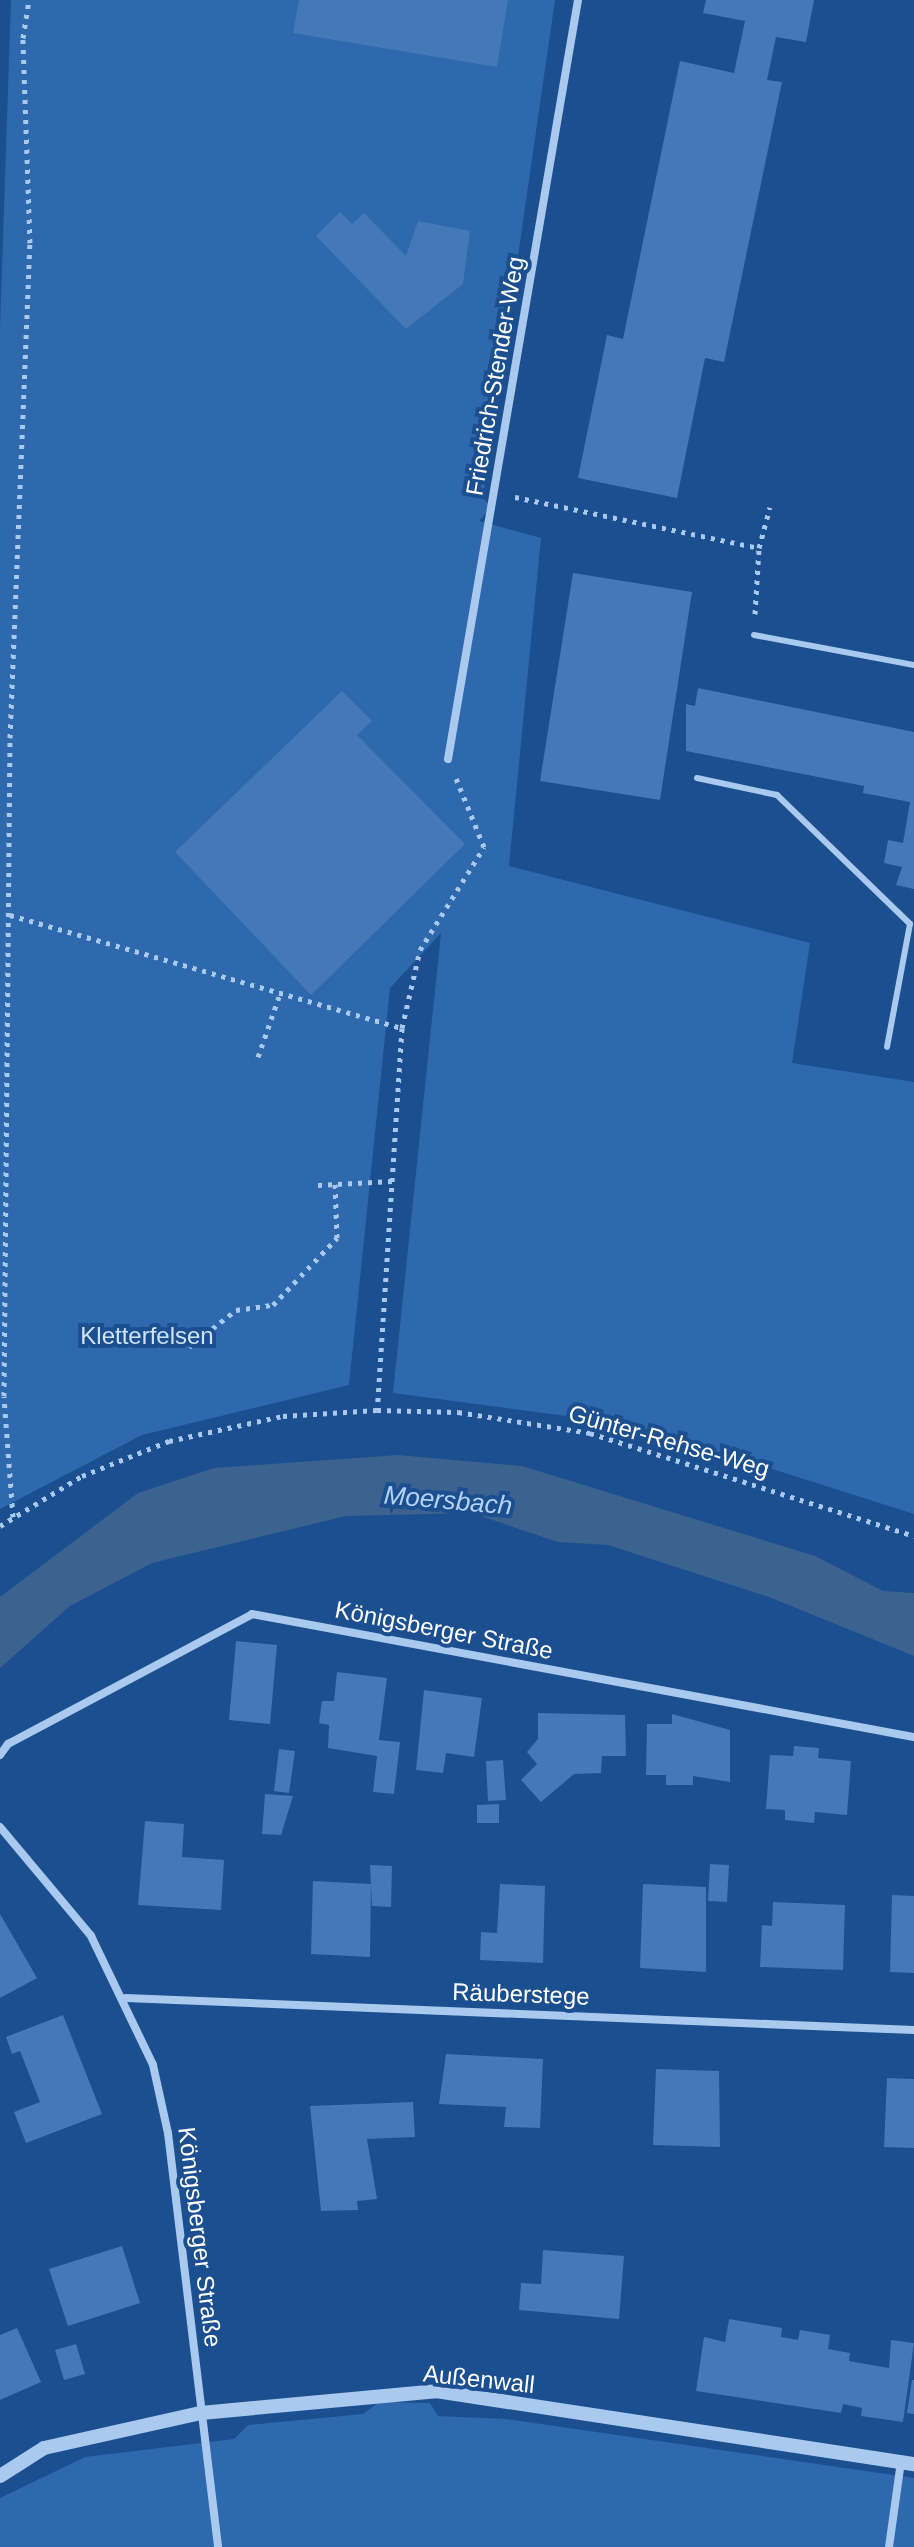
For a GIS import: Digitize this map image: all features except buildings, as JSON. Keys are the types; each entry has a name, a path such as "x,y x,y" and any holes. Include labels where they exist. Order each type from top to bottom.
{"street":[{"name":"Friedrich-Stender-Weg","path":"448,759 578,0"},
{"name":"Königsberger Straße","path":"0,1755 8,1744 252,1614 914,1737"},
{"name":"Königsberger Straße","path":"0,1827 91,1936 126,1998 153,2065 168,2133 218,2547"},
{"name":"Räuberstege","path":"126,1998 914,2030"},
{"name":"Außenwall","path":"0,2476 44,2448 201,2413 436,2391 907,2463"},
{"path":"889,2547 907,2463"}],"lane":[{"path":"754,635 914,665"},
{"path":"697,778 777,795 912,924 887,1047"}],"path":[{"path":"13,1517 4,1396 10,738 30,243 23,38 29,0"},
{"path":"495,493 759,548"},
{"path":"754,635 759,548 770,507"},
{"path":"377,1410 402,1028 420,950 484,847 448,759"},
{"path":"10,915 402,1028"},
{"path":"258,1057 280,993"},
{"path":"318,1185 392,1181"},
{"path":"189,1347 236,1310 273,1305 337,1238 335,1184"},
{"name":"Günter-Rehse-Weg","path":"0,1526 82,1476 169,1441 283,1416 377,1410 458,1412 590,1433 914,1536"}],"green space":[{"name":"Kletterfelsen","path":"11,0 555,0 483,498 491,507 479,521 541,538 509,866 810,943 792,1063 914,1082 914,1514 633,1425 393,1393 441,933 390,988 349,1385 142,1435 0,1509 0,328"},
{"path":"379,2402 430,2403 438,2416 506,2419 914,2478 914,2547 0,2547 0,2498 85,2457 234,2439 248,2425 363,2414"}],"water":[{"name":"Moersbach","path":"398,1455 522,1466 815,1556 883,1591 914,1593 914,1656 769,1597 608,1545 558,1542 472,1513 346,1516 152,1563 70,1606 0,1668 0,1597 138,1493 214,1468"}]}
